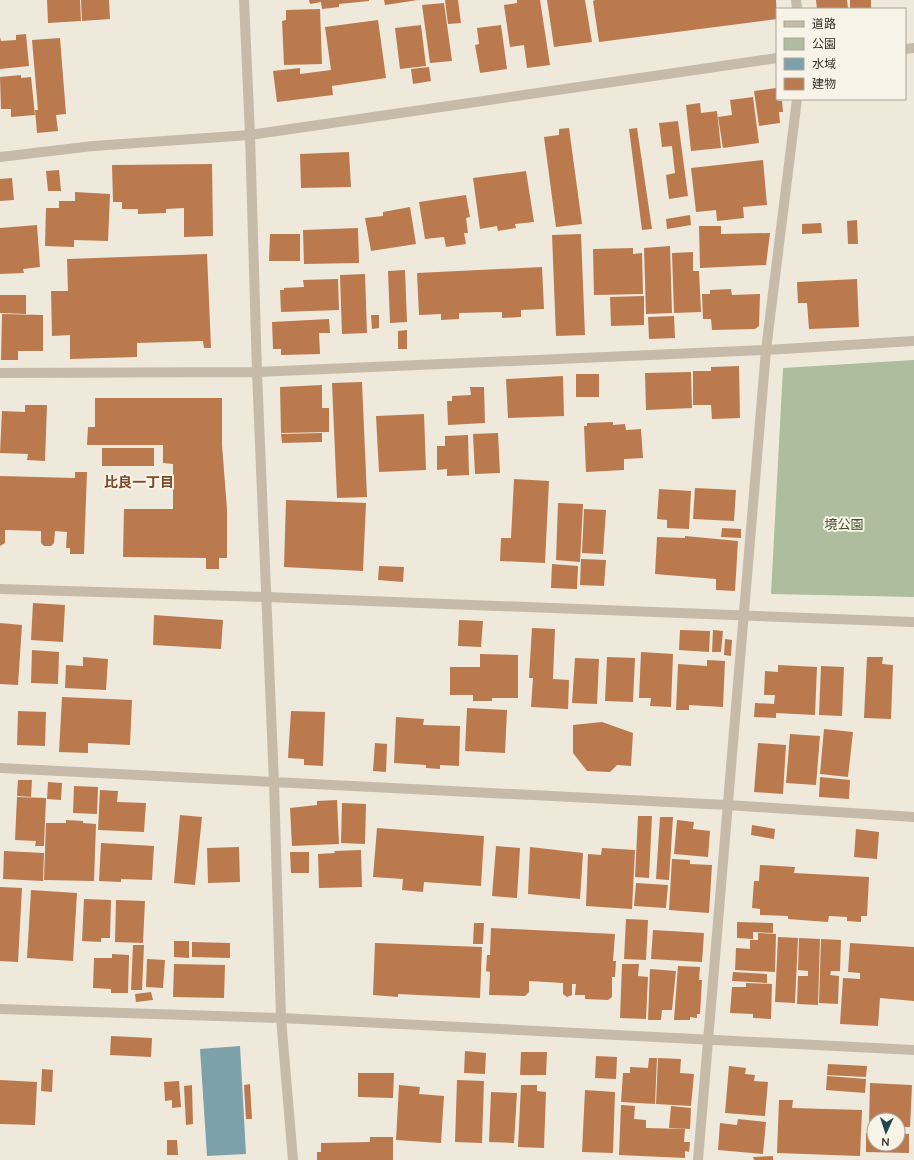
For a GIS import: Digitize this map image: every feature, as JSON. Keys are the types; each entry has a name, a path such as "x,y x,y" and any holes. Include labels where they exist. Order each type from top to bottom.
{"street":[{"path":"244,0 250,135 257,372 274,783 281,1018 293,1160"},
{"path":"0,156 92,146 250,135 776,58"},
{"path":"698,1160 742,614 766,350 797,100"},
{"path":"0,373 257,372 766,350 914,341"},
{"path":"0,589 742,614 914,622"},
{"path":"0,768 727,805 914,817"},
{"path":"0,1009 281,1018 708,1041 914,1050"}],"green space":[{"name":"境公園","path":"914,360 914,597 771,594 783,368"}],"water":[{"path":"240,1046 246,1154 207,1156 200,1049"}],"building":[{"path":"47,0 80,0 81,21 48,23"},
{"path":"81,0 109,0 110,19 82,21"},
{"path":"309,0 369,1 339,4 339,7 322,9 321,2 310,4"},
{"path":"384,0 418,0 385,5"},
{"path":"445,0 458,0 461,23 448,24"},
{"path":"517,0 540,0 550,65 527,68 524,45 510,47 504,5 517,3"},
{"path":"547,0 585,0 592,42 554,47"},
{"path":"776,0 776,19 599,42 593,1"},
{"path":"816,0 847,0 848,8 817,8"},
{"path":"850,0 871,0 871,8 850,8"},
{"path":"444,3 452,61 430,63 422,5"},
{"path":"320,9 322,64 284,65 282,21 286,20 286,10"},
{"path":"378,20 386,78 332,86 333,95 277,102 273,71 300,68 300,74 331,70 325,27"},
{"path":"421,25 426,66 400,69 395,28"},
{"path":"501,25 507,69 480,73 475,45 479,44 477,28"},
{"path":"26,34 29,66 0,69 0,37 1,41 16,40 16,35"},
{"path":"60,38 66,114 56,115 58,131 37,133 35,110 38,110 32,40"},
{"path":"429,67 431,81 413,84 411,69"},
{"path":"21,75 21,78 31,77 35,115 11,117 11,109 1,109 0,77"},
{"path":"776,88 776,100 782,101 783,112 779,112 780,123 759,126 754,91"},
{"path":"753,97 759,143 723,148 718,117 732,115 730,100"},
{"path":"700,103 701,113 717,111 721,148 691,151 686,105"},
{"path":"678,121 688,196 669,199 666,175 675,173 672,146 662,147 659,123"},
{"path":"569,128 582,224 556,227 544,137 559,135 559,129"},
{"path":"637,128 652,229 642,230 629,129"},
{"path":"349,152 351,187 301,188 300,154"},
{"path":"763,160 767,205 743,207 744,218 717,221 716,210 696,212 691,168"},
{"path":"212,164 213,236 184,237 184,208 166,209 166,213 138,214 138,209 122,209 122,202 113,202 112,165"},
{"path":"59,170 61,191 48,191 46,171"},
{"path":"526,171 534,222 515,224 516,228 498,231 497,226 480,229 473,178"},
{"path":"12,178 14,200 0,201 0,179"},
{"path":"75,192 110,194 108,241 74,240 74,247 45,246 46,208 59,208 59,201 75,201"},
{"path":"466,195 470,217 466,218 468,233 464,233 466,244 446,247 444,237 425,239 419,202"},
{"path":"410,207 416,244 371,251 365,218 383,216 383,212"},
{"path":"690,215 691,225 667,229 666,219"},
{"path":"857,220 858,244 848,244 847,221"},
{"path":"821,223 822,233 802,234 802,224"},
{"path":"37,225 40,267 23,269 24,273 0,274 0,228"},
{"path":"699,226 721,226 721,234 770,233 766,265 700,268"},
{"path":"358,228 359,263 304,264 303,230"},
{"path":"270,234 300,234 300,261 269,261"},
{"path":"581,234 585,335 556,336 552,235"},
{"path":"670,246 672,313 646,314 644,248"},
{"path":"633,248 633,254 642,253 643,294 594,295 593,249"},
{"path":"693,252 693,271 699,271 701,312 674,313 672,253"},
{"path":"207,254 211,348 204,348 203,341 137,343 137,357 70,359 70,335 52,336 51,291 68,291 67,259"},
{"path":"542,267 544,309 521,310 521,317 502,318 502,312 459,313 459,319 441,320 441,314 419,315 417,273"},
{"path":"405,270 407,322 390,323 388,271"},
{"path":"365,274 367,333 342,334 340,275"},
{"path":"338,279 339,310 281,312 280,290 284,290 284,288 304,287 303,280"},
{"path":"857,279 859,327 809,329 807,303 798,303 797,282"},
{"path":"731,289 732,295 760,294 759,326 755,329 712,330 711,319 703,319 702,294 710,294 710,290"},
{"path":"0,295 26,295 26,314 0,313"},
{"path":"644,296 644,325 611,326 610,297"},
{"path":"2,314 43,315 43,351 18,351 18,360 1,360"},
{"path":"371,315 379,315 379,328 372,329"},
{"path":"674,316 675,338 649,339 648,317"},
{"path":"329,319 330,333 319,333 320,354 281,355 281,349 273,349 272,322"},
{"path":"407,330 407,349 398,349 398,331"},
{"path":"739,366 740,418 712,419 711,405 693,405 693,371 711,371 711,367"},
{"path":"691,372 692,408 646,410 645,373"},
{"path":"576,374 599,374 599,397 576,397"},
{"path":"563,376 564,416 508,418 506,379"},
{"path":"362,382 367,497 337,498 332,383"},
{"path":"322,385 322,408 329,408 329,432 281,433 280,387"},
{"path":"470,387 484,387 485,423 448,425 447,401 452,401 452,396 471,395"},
{"path":"95,398 222,398 222,445 227,509 227,558 219,558 219,569 206,569 206,558 123,557 124,509 173,509 173,464 163,463 163,445 87,445 88,427 95,427"},
{"path":"25,405 47,405 45,461 27,460 28,454 0,453 2,411 25,412"},
{"path":"424,414 426,470 379,472 376,416"},
{"path":"613,422 613,425 625,424 626,430 641,429 643,458 624,459 624,470 586,472 584,426 587,426 587,423"},
{"path":"322,433 322,442 282,443 281,434"},
{"path":"498,433 500,473 475,474 473,434"},
{"path":"468,435 469,475 447,476 447,469 437,470 437,446 445,446 445,436"},
{"path":"102,448 154,448 154,466 102,466"},
{"path":"75,472 87,472 84,554 70,554 70,548 66,548 67,532 55,531 54,543 51,546 44,546 41,543 41,531 5,530 5,543 0,546 0,476 75,478"},
{"path":"514,479 549,481 545,563 500,561 501,538 511,538"},
{"path":"695,488 736,490 734,521 693,519"},
{"path":"659,489 691,491 689,529 667,528 667,520 657,519"},
{"path":"286,500 366,503 363,571 284,567"},
{"path":"558,503 583,504 580,562 556,560"},
{"path":"584,509 606,510 603,554 582,553"},
{"path":"722,528 741,529 741,538 721,537"},
{"path":"685,536 738,541 735,591 716,590 716,579 655,574 657,537 685,538"},
{"path":"581,559 606,560 604,586 580,585"},
{"path":"552,564 578,566 577,589 551,588"},
{"path":"379,566 404,567 403,582 378,580"},
{"path":"33,603 65,605 63,642 31,640"},
{"path":"154,615 223,620 221,649 153,645"},
{"path":"459,620 483,621 481,647 458,646"},
{"path":"0,623 22,625 18,685 0,684"},
{"path":"532,628 555,629 553,679 569,680 568,709 531,707 533,678 529,678"},
{"path":"680,630 710,631 709,652 679,650"},
{"path":"713,630 723,631 721,652 712,652"},
{"path":"725,639 732,640 731,656 724,655"},
{"path":"32,650 59,652 58,684 31,683"},
{"path":"641,652 673,654 671,707 650,706 651,698 639,698"},
{"path":"480,654 518,655 518,698 492,698 492,701 473,701 473,695 450,695 450,667 480,667"},
{"path":"83,657 108,659 106,690 65,688 66,665 83,666"},
{"path":"607,657 635,658 633,702 605,701"},
{"path":"867,657 883,657 882,664 893,665 891,719 864,718"},
{"path":"575,658 599,659 597,704 572,703"},
{"path":"707,660 725,661 723,707 689,705 689,710 676,710 678,664 707,666"},
{"path":"778,665 817,667 815,715 776,713 776,718 754,717 755,703 774,704 775,695 764,695 765,671 778,672"},
{"path":"821,666 844,667 842,716 819,715"},
{"path":"62,697 132,700 130,745 88,743 88,753 59,752"},
{"path":"467,708 507,710 505,753 465,751"},
{"path":"18,711 46,712 45,746 17,745"},
{"path":"291,711 325,712 323,766 304,765 304,759 288,758"},
{"path":"396,717 424,719 423,725 460,726 459,766 440,765 440,769 426,768 426,765 394,763"},
{"path":"602,722 633,733 631,766 617,765 610,772 587,771 573,753 573,725"},
{"path":"824,729 853,732 848,777 820,774"},
{"path":"790,734 820,736 816,785 786,783"},
{"path":"375,743 387,744 386,772 373,771"},
{"path":"758,743 786,745 783,794 754,792"},
{"path":"820,777 850,780 849,799 819,797"},
{"path":"18,780 32,780 31,797 17,796"},
{"path":"48,782 62,783 61,800 47,799"},
{"path":"74,786 98,787 97,814 73,813"},
{"path":"100,790 118,791 117,802 146,803 144,832 98,830"},
{"path":"17,797 46,798 44,846 35,846 36,841 15,840"},
{"path":"337,800 339,844 292,846 290,808 317,805 317,801"},
{"path":"342,803 366,804 365,844 341,843"},
{"path":"180,815 202,817 195,885 174,883"},
{"path":"638,816 652,816 649,878 635,877"},
{"path":"660,817 673,817 669,880 656,879"},
{"path":"66,820 83,821 83,823 96,824 94,881 44,880 46,823 66,823"},
{"path":"677,820 694,822 693,829 710,831 708,857 674,854"},
{"path":"752,825 775,829 774,839 751,835"},
{"path":"377,828 484,836 481,886 424,882 423,892 402,890 403,879 373,877"},
{"path":"856,829 879,832 877,859 854,857"},
{"path":"101,843 154,846 152,880 121,879 121,882 99,881"},
{"path":"496,846 520,848 517,898 492,896"},
{"path":"239,847 240,882 208,883 207,848"},
{"path":"530,847 583,853 580,899 528,894"},
{"path":"602,848 635,850 632,909 586,906 588,854 601,855"},
{"path":"361,850 362,887 319,888 318,854 335,853 334,851"},
{"path":"4,851 44,853 43,881 3,879"},
{"path":"290,852 309,852 309,873 291,873"},
{"path":"672,859 690,860 690,864 712,865 709,913 669,910"},
{"path":"760,865 795,867 794,873 869,877 867,916 861,916 861,922 847,921 847,917 829,916 828,922 788,919 788,916 760,915 760,909 752,908 754,881 759,881"},
{"path":"636,883 668,885 666,908 634,906"},
{"path":"0,887 22,888 18,962 0,961"},
{"path":"31,890 77,893 73,961 27,958"},
{"path":"84,899 111,900 110,938 101,938 101,942 82,941"},
{"path":"116,900 145,901 143,943 115,942"},
{"path":"626,919 648,920 646,960 624,959"},
{"path":"737,922 773,923 773,933 753,932 753,939 737,938"},
{"path":"474,923 484,923 483,944 473,944"},
{"path":"491,928 615,934 613,961 616,961 615,977 612,977 612,997 608,1000 585,999 585,995 575,995 576,984 572,984 572,995 567,997 563,994 563,983 529,981 529,992 525,996 489,995 490,972 486,971 487,955 490,955"},
{"path":"653,930 704,933 702,962 651,959"},
{"path":"758,933 776,934 775,972 735,970 736,948 750,949 750,940 758,940"},
{"path":"778,937 798,938 795,1003 775,1002"},
{"path":"799,938 820,939 818,1005 797,1004 798,976 808,976 808,971 798,970"},
{"path":"821,939 841,940 840,971 831,971 830,975 839,976 838,1004 819,1003"},
{"path":"174,941 189,941 189,958 174,957"},
{"path":"192,942 230,943 230,958 192,957"},
{"path":"375,943 482,947 480,998 398,994 398,997 373,995"},
{"path":"850,943 914,947 914,1001 880,998 878,1026 840,1024 843,978 860,979 860,973 848,972"},
{"path":"133,945 144,945 142,990 131,990"},
{"path":"112,954 129,955 128,993 111,993 111,989 93,988 94,958 112,958"},
{"path":"147,959 165,960 163,988 146,987"},
{"path":"174,964 225,965 224,998 173,997"},
{"path":"622,964 639,964 638,976 648,977 646,1019 620,1018"},
{"path":"678,966 700,967 699,980 702,980 700,1014 697,1014 697,1018 690,1017 690,1020 674,1020"},
{"path":"650,969 676,971 672,1010 662,1010 661,1020 648,1020"},
{"path":"733,972 767,974 767,983 732,981"},
{"path":"746,983 772,984 771,1019 753,1018 753,1014 730,1013 732,987 746,987"},
{"path":"151,992 153,1000 136,1002 135,994"},
{"path":"111,1036 152,1038 151,1057 110,1055"},
{"path":"465,1051 486,1053 485,1074 464,1073"},
{"path":"521,1052 547,1052 546,1075 520,1075"},
{"path":"596,1056 617,1057 616,1079 595,1078"},
{"path":"649,1058 657,1058 655,1104 621,1102 623,1073 630,1073 630,1067 648,1068"},
{"path":"658,1058 681,1059 680,1073 694,1074 691,1106 656,1104"},
{"path":"828,1064 867,1066 866,1077 827,1075"},
{"path":"729,1066 746,1068 745,1074 755,1075 754,1081 768,1082 765,1116 725,1113"},
{"path":"42,1069 53,1070 52,1092 41,1091"},
{"path":"358,1073 394,1073 393,1098 358,1097"},
{"path":"827,1076 866,1079 865,1093 826,1090"},
{"path":"0,1080 37,1082 35,1125 0,1124"},
{"path":"457,1080 484,1081 482,1143 455,1142"},
{"path":"179,1081 181,1107 172,1108 172,1100 165,1101 164,1082"},
{"path":"870,1083 912,1085 910,1127 906,1127 906,1112 869,1112"},
{"path":"250,1084 252,1119 246,1119 244,1085"},
{"path":"192,1085 193,1124 186,1125 184,1086"},
{"path":"399,1085 420,1087 419,1094 444,1096 441,1143 396,1140"},
{"path":"521,1085 537,1085 537,1091 546,1092 544,1148 518,1147"},
{"path":"585,1090 615,1092 613,1153 582,1152"},
{"path":"491,1092 517,1093 514,1143 489,1142"},
{"path":"779,1100 793,1100 792,1108 862,1110 860,1156 777,1153"},
{"path":"621,1105 635,1106 634,1119 646,1120 646,1128 685,1129 684,1142 690,1142 689,1152 685,1151 685,1158 619,1155"},
{"path":"671,1106 691,1108 690,1129 669,1128"},
{"path":"738,1119 766,1122 763,1154 718,1150 720,1123 737,1125"},
{"path":"906,1134 909,1134 909,1153 866,1152 906,1152"},
{"path":"370,1137 393,1137 393,1160 317,1160 317,1152 321,1152 321,1143 370,1142"},
{"path":"167,1140 177,1140 178,1155 167,1155"},
{"path":"773,1156 773,1160 754,1160 753,1157"}],"district":[{"name":"比良一丁目","path":"139,482"}]}
